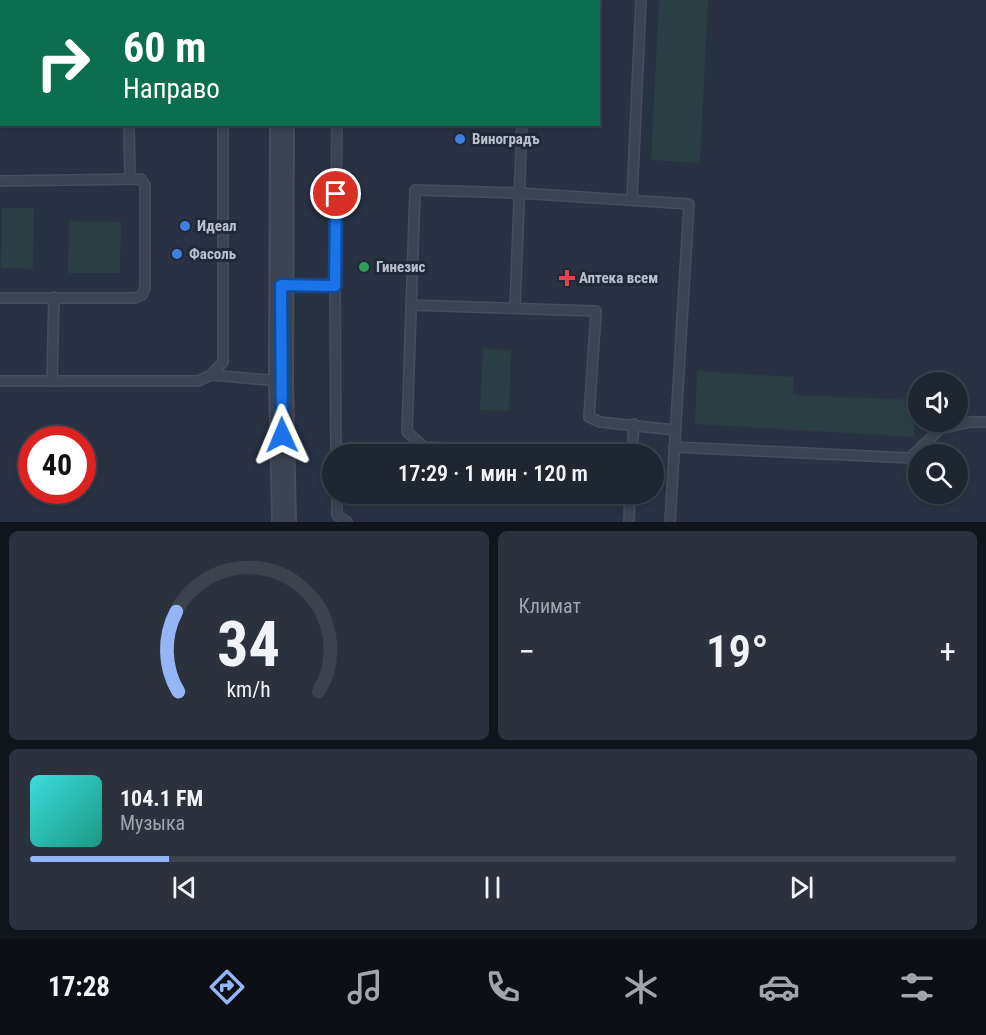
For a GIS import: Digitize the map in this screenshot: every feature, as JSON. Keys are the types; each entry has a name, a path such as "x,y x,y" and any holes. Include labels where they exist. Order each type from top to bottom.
{"street":[{"path":"282,126 281,381 284,522"}],"lane":[{"path":"632,200 641,0"},
{"path":"129,126 129,179"},
{"path":"0,381 198,381 211,375 223,362 223,126"},
{"path":"336,444 337,126"},
{"path":"515,308 522,126"},
{"path":"0,180 141,179 145,185 145,288 142,295 135,298 0,298"},
{"path":"421,444 407,432 415,190 519,193 689,204 670,522"},
{"path":"281,285 335,286"},
{"path":"52,381 54,297"},
{"path":"411,305 596,311 589,417 600,422 675,430"},
{"path":"211,375 281,381"},
{"path":"675,447 910,458 940,429 970,422 986,422"},
{"path":"633,444 634,424"},
{"path":"337,504 337,515 347,522"},
{"path":"629,522 630,504"}],"green space":[{"path":"659,0 708,0 700,163 651,160"},
{"path":"2,208 34,208 33,269 1,268"},
{"path":"69,221 121,222 120,273 68,273"},
{"path":"483,348 511,350 509,411 480,410"},
{"path":"697,371 794,377 793,395 908,400 908,432 914,432 914,437 695,424"}],"place":[{"name":"Виноградъ","path":"460,139"},
{"name":"Идеал","path":"185,226"},
{"name":"Фасоль","path":"177,254"},
{"name":"Гинезис","path":"364,267"},
{"name":"Аптека всем","path":"567,278"}],"route":[{"path":"282,435 281,285 335,286 336,194"}]}
